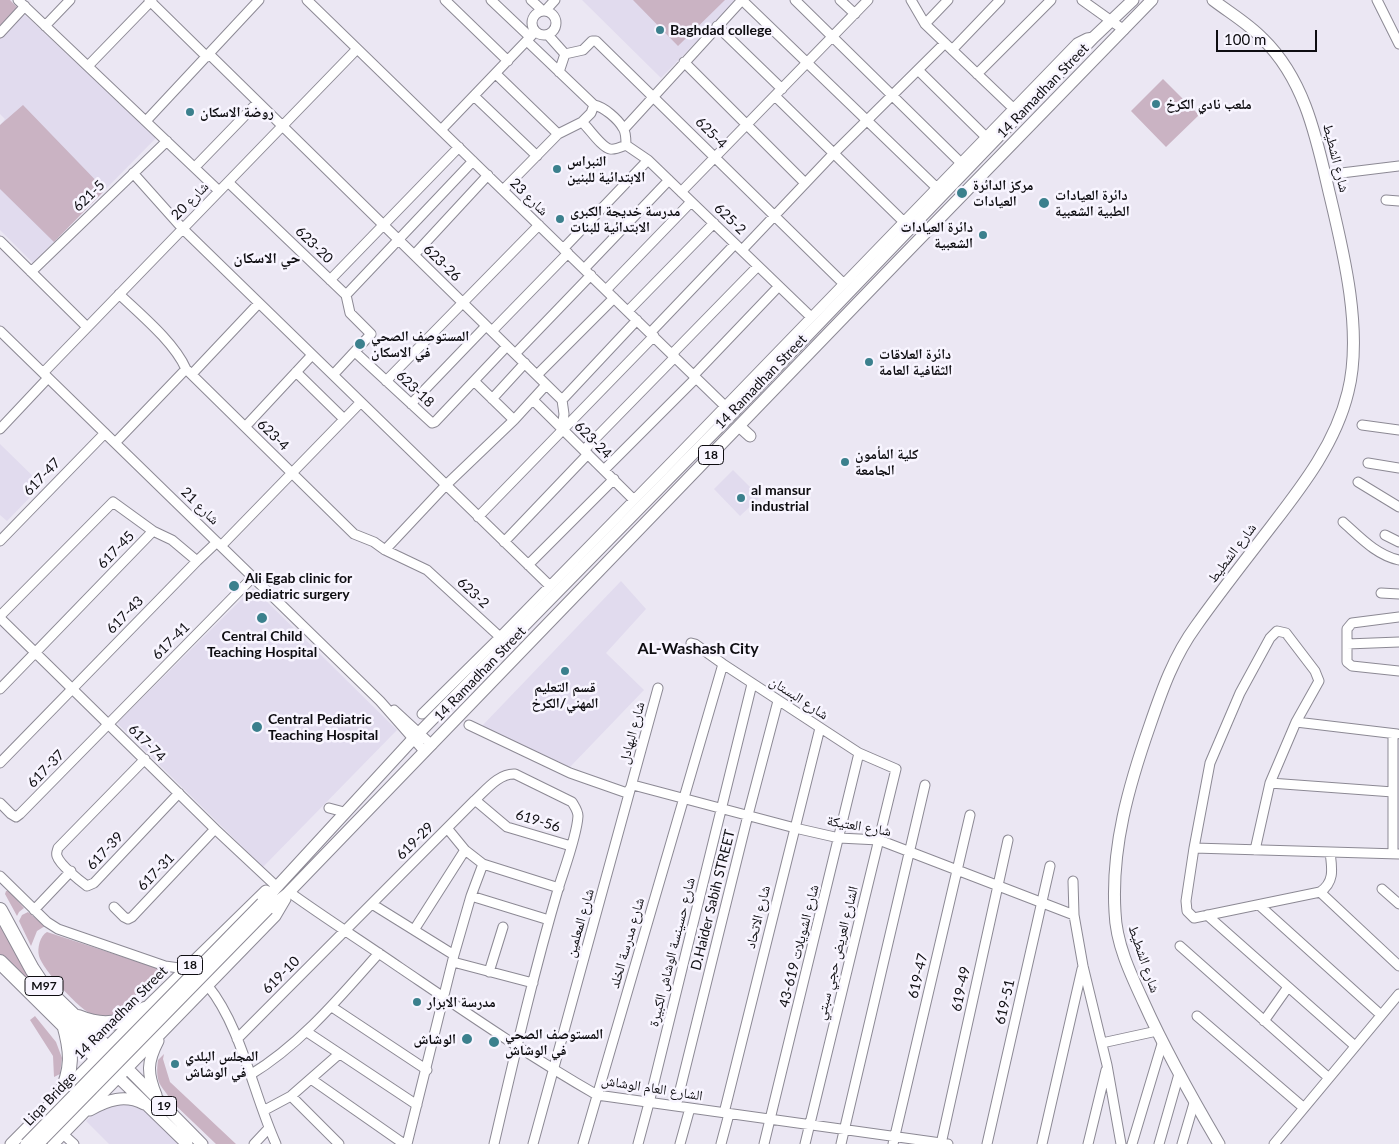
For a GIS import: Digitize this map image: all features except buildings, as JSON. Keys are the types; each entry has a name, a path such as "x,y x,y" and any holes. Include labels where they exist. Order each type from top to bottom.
{"highway":[{"name":"M97","path":"0,910 38,978 68,1019"},
{"name":"M97","path":"0,962 68,1019 104,1055"},
{"path":"65,1093 71,1059 68,1019 106,1024 128,1018 145,1009"}],"main road":[{"name":"14 Ramadhan Street","path":"265,906 276,886 344,812 680,460 729,409 772,372 1094,37 1133,0"},
{"name":"14 Ramadhan Street","path":"265,906 288,893 1152,0"},
{"name":"شارع الشطيط","path":"1213,0 1263,39 1283,63 1297,88 1311,121 1344,262 1350,300 1353,360 1351,381 1346,401 1330,440 1305,482 1193,629 1177,658 1145,739 1122,820 1115,868 1115,917 1127,963 1162,1044 1219,1144"},
{"path":"1018,105 1036,99"},
{"path":"772,372 777,352"},
{"path":"739,426 750,436"},
{"path":"472,680 473,664"},
{"name":"14 Ramadhan Street","path":"12,1144 104,1055 145,1009 186,968 258,898 276,886"},
{"name":"14 Ramadhan Street","path":"53,1144 116,1075 166,1030 275,916 284,904 288,893"},
{"name":"Liqa Bridge","path":"26,1144 265,906"},
{"name":"Liqa Bridge","path":"38,1144 265,906"},
{"path":"83,1110 123,1098 154,1103 149,1075 150,1062 157,1042 166,1030"},
{"name":"19","path":"125,1066 187,1144"},
{"name":"19","path":"116,1075 154,1103 202,1144"}],"street":[{"path":"45,26 70,0"},
{"path":"88,66 150,0"},
{"name":"623-26","path":"150,0 282,125 562,400"},
{"path":"146,121 259,0"},
{"name":"شارع 23","path":"307,0 729,409"},
{"path":"445,0 508,61"},
{"path":"491,0 531,37 559,72 594,105 606,110 624,129 626,145 616,149 604,146 582,122"},
{"path":"441,130 531,37 548,35 554,30 556,22 553,15 544,11 531,0"},
{"path":"531,37 532,21 536,14 544,11 556,0"},
{"path":"624,129 742,0 937,188"},
{"path":"794,0 962,163"},
{"path":"840,0 855,14"},
{"path":"682,192 868,0"},
{"path":"911,0 925,24 944,43 977,74 1018,105"},
{"path":"925,24 948,0"},
{"path":"952,50 1000,0"},
{"path":"977,74 1051,0"},
{"path":"1082,0 1124,30"},
{"path":"1377,0 1398,42"},
{"path":"0,33 22,3 219,191"},
{"path":"717,26 782,89"},
{"path":"548,35 565,54 559,72"},
{"path":"729,409 777,352 1077,43 1086,38 1094,37"},
{"name":"625-4","path":"565,54 583,50 592,41 596,41 844,284"},
{"path":"478,517 652,334 738,247 774,215 944,43"},
{"name":"شارع 20","path":"0,429 87,327 357,49"},
{"path":"684,62 804,183"},
{"path":"918,70 986,137"},
{"path":"496,74 558,134"},
{"path":"474,96 537,156"},
{"path":"775,96 904,222"},
{"path":"195,167 258,102"},
{"path":"503,190 558,134 582,122 591,113 594,105"},
{"name":"621-5","path":"31,272 167,141"},
{"name":"625-2","path":"626,145 648,160 811,317"},
{"path":"330,280 459,147"},
{"path":"411,404 566,251 648,160"},
{"path":"346,295 474,162"},
{"path":"1325,176 1399,166"},
{"path":"133,173 183,229 550,586"},
{"path":"414,255 488,175"},
{"path":"515,354 669,180"},
{"name":"623-20","path":"228,182 346,295 350,313 371,334 355,352"},
{"path":"1386,200 1399,201"},
{"path":"606,290 691,202"},
{"path":"628,311 714,223"},
{"path":"386,381 539,225"},
{"path":"0,241 87,327"},
{"path":"504,542 758,266"},
{"path":"604,470 779,286"},
{"name":"623-4","path":"119,294 171,346 181,357 189,371 354,534 374,542 384,550 428,570"},
{"path":"537,376 614,298"},
{"path":"115,443 259,303"},
{"path":"562,429 564,414 562,400 637,320"},
{"name":"شارع 21","path":"0,331 381,702 394,711 428,749"},
{"path":"508,346 474,381 514,420"},
{"path":"333,375 355,352"},
{"name":"623-18","path":"355,352 428,421 435,422 474,381"},
{"path":"245,427 312,354"},
{"path":"492,399 525,363"},
{"path":"296,372 344,419"},
{"path":"384,550 446,485 514,420 546,385"},
{"name":"623-24","path":"533,400 634,500"},
{"name":"617-43","path":"72,689 197,561 219,544 361,402"},
{"path":"1362,426 1399,430"},
{"name":"617-47","path":"0,541 104,432"},
{"path":"422,714 634,500 680,460"},
{"path":"1368,463 1399,468"},
{"path":"528,565 614,480"},
{"path":"1358,482 1399,507"},
{"name":"617-45","path":"0,617 113,502 154,531 0,689"},
{"path":"1343,522 1377,552 1389,558 1399,560"},
{"path":"0,526 8,533"},
{"path":"154,531 172,540 197,561"},
{"path":"1384,535 1399,542"},
{"name":"623-2","path":"428,570 500,637"},
{"name":"617-41","path":"108,724 253,577"},
{"path":"1382,593 1399,594"},
{"name":"617-74","path":"0,617 179,794 276,886"},
{"path":"1399,617 1350,624 1347,628 1348,664 1399,672"},
{"path":"1255,850 1270,783 1296,722 1319,680 1315,671 1286,633 1277,631 1270,638 1240,692 1210,763 1194,848 1186,902 1187,911 1194,918 1320,892 1325,888 1332,876 1330,852"},
{"path":"1347,644 1399,642"},
{"name":"شارع البستان","path":"691,643 859,754 896,769"},
{"name":"شارع مدرسة الخلد","path":"583,1144 723,664"},
{"name":"شارع حسينسة الوشاش الكبيرة","path":"638,1144 752,684"},
{"name":"شارع البهادل","path":"633,784 658,688"},
{"path":"0,763 72,689"},
{"name":"D.Haider Sabih STREET","path":"676,1106 778,701"},
{"path":"1194,848 1396,854 1393,792 1396,734 1296,722"},
{"name":"617-37","path":"0,803 16,817 108,724"},
{"path":"469,725 570,773 627,793 633,784"},
{"name":"شارع الاتحاد","path":"721,1144 820,728"},
{"name":"شارع الشويلات 619-43","path":"764,1144 859,754"},
{"name":"617-39","path":"144,759 58,848 56,854 58,859 87,886 94,883 179,794"},
{"name":"الشارع العريض حجي سبتي","path":"805,1144 896,769"},
{"name":"619-29","path":"344,931 475,800 507,773 515,774 572,802 578,816 571,846"},
{"path":"1270,783 1393,792"},
{"name":"شارع العتيکة","path":"633,784 795,828 840,838 878,840 1041,904 1074,915"},
{"name":"شارع المعلمين","path":"533,1144 633,784"},
{"path":"842,1144 925,785"},
{"name":"619-56","path":"475,800 507,827 571,846"},
{"path":"329,808 344,812"},
{"name":"619-47","path":"894,1140 970,814"},
{"path":"447,828 465,850 482,864 559,888"},
{"name":"617-31","path":"114,907 124,917 128,919 132,917 215,829"},
{"name":"619-49","path":"943,1144 1008,840"},
{"path":"494,1144 549,920 571,846"},
{"path":"414,930 465,850"},
{"path":"312,1080 406,1144 427,1070 453,959 482,864"},
{"name":"619-51","path":"987,1144 1050,866"},
{"path":"34,910 70,871"},
{"path":"0,876 47,922 58,929 165,966 186,968"},
{"path":"1072,881 1074,915 1083,966 1107,1065 1121,1144"},
{"path":"1382,889 1399,904"},
{"path":"1320,892 1399,966"},
{"name":"الشارع العام الوشاش","path":"288,893 552,1070 596,1095 845,1130 894,1140 943,1144"},
{"path":"471,896 549,920"},
{"path":"372,904 414,930 453,959 489,972 533,983"},
{"path":"1258,905 1381,1015"},
{"path":"1207,915 1355,1046"},
{"path":"489,972 503,927"},
{"name":"619-10","path":"237,1038 344,931"},
{"path":"1180,946 1329,1078"},
{"path":"250,1075 269,1063 307,1032 332,1007 379,953"},
{"path":"1042,1144 1083,966"},
{"path":"208,986 237,1038 276,1144"},
{"path":"1264,1021 1288,986"},
{"path":"1274,1144 1399,994"},
{"path":"332,1007 427,1070"},
{"path":"1197,1016 1304,1108"},
{"path":"1102,1043 1157,1031"},
{"path":"307,1032 417,1105"},
{"path":"1132,1144 1162,1044"},
{"path":"263,1111 292,1096 339,1054"},
{"path":"1088,1144 1107,1065"},
{"path":"1159,1144 1179,1074"},
{"path":"292,1096 339,1144"},
{"path":"1182,1144 1194,1102"},
{"path":"680,1144 690,1108"},
{"path":"254,1144 269,1128"},
{"path":"63,1134 74,1144"}],"shaded area":[{"path":"0,0 10,0 24,14 0,39"},
{"name":"Baghdad college","path":"582,0 737,0 661,78"},
{"path":"633,0 725,0 678,46"},
{"path":"24,14 156,138 33,263 0,230 0,125 5,119 0,114 0,39"},
{"path":"1163,79 1199,115 1166,147 1131,111"},
{"path":"23,105 105,190 54,242 0,189 0,125"},
{"path":"0,444 42,485 7,521 0,515"},
{"path":"733,470 760,497 740,516 714,489"},
{"path":"621,581 646,609 606,653 644,690 570,767 482,726"},
{"name":"Central Pediatric Teaching Hospital","path":"253,588 397,730 263,867 117,723"},
{"path":"6,891 9,891 24,908 17,916 5,894"},
{"path":"28,912 45,926 37,931 31,946 19,921 22,915"},
{"path":"0,923 37,990 0,954"},
{"path":"47,932 160,969 131,1001 118,1012 108,1016 93,1015 71,998 42,962 38,953 39,946 41,939"},
{"path":"35,1016 56,1042 62,1058 60,1074 54,1077 53,1056 30,1020"},
{"path":"164,1054 163,1059 170,1082 236,1144 216,1144 170,1100 159,1083 157,1070 158,1060"},
{"path":"113,1101 144,1107 182,1144 109,1144 86,1121 96,1111"}],"place":[{"name":"Baghdad college","path":"660,30"},
{"name":"ملعب نادي الكرخ","path":"1156,104"},
{"name":"روضة الاسكان","path":"190,112"},
{"name":"النبراس الابتدائية للبنين","path":"557,169"},
{"name":"مركز الدائرة العيادات","path":"962,193"},
{"name":"دائرة العيادات الطبية الشعبية","path":"1044,203"},
{"name":"مدرسة خديجة الكبرى الابتدائية للبنات","path":"560,219"},
{"name":"دائرة العيادات الشعبية","path":"983,235"},
{"name":"المستوصف الصحي في الاسكان","path":"360,344"},
{"name":"دائرة العلاقات الثقافية العامة","path":"869,362"},
{"name":"كلية المأمون الجامعة","path":"845,462"},
{"name":"al mansur industrial","path":"741,498"},
{"name":"Ali Egab clinic for pediatric surgery","path":"234,586"},
{"name":"Central Child Teaching Hospital","path":"262,618"},
{"name":"قسم التعليم المهني/الكرخ","path":"565,671"},
{"name":"Central Pediatric Teaching Hospital","path":"257,727"},
{"name":"مدرسة الابرار","path":"417,1002"},
{"name":"الوشاش","path":"467,1039"},
{"name":"المستوصف الصحي في الوشاش","path":"494,1042"},
{"name":"المجلس البلدي في الوشاش","path":"175,1064"}],"district":[{"name":"حي الاسكان","path":"267,258"},
{"name":"AL-Washash City","path":"698,649"}]}
